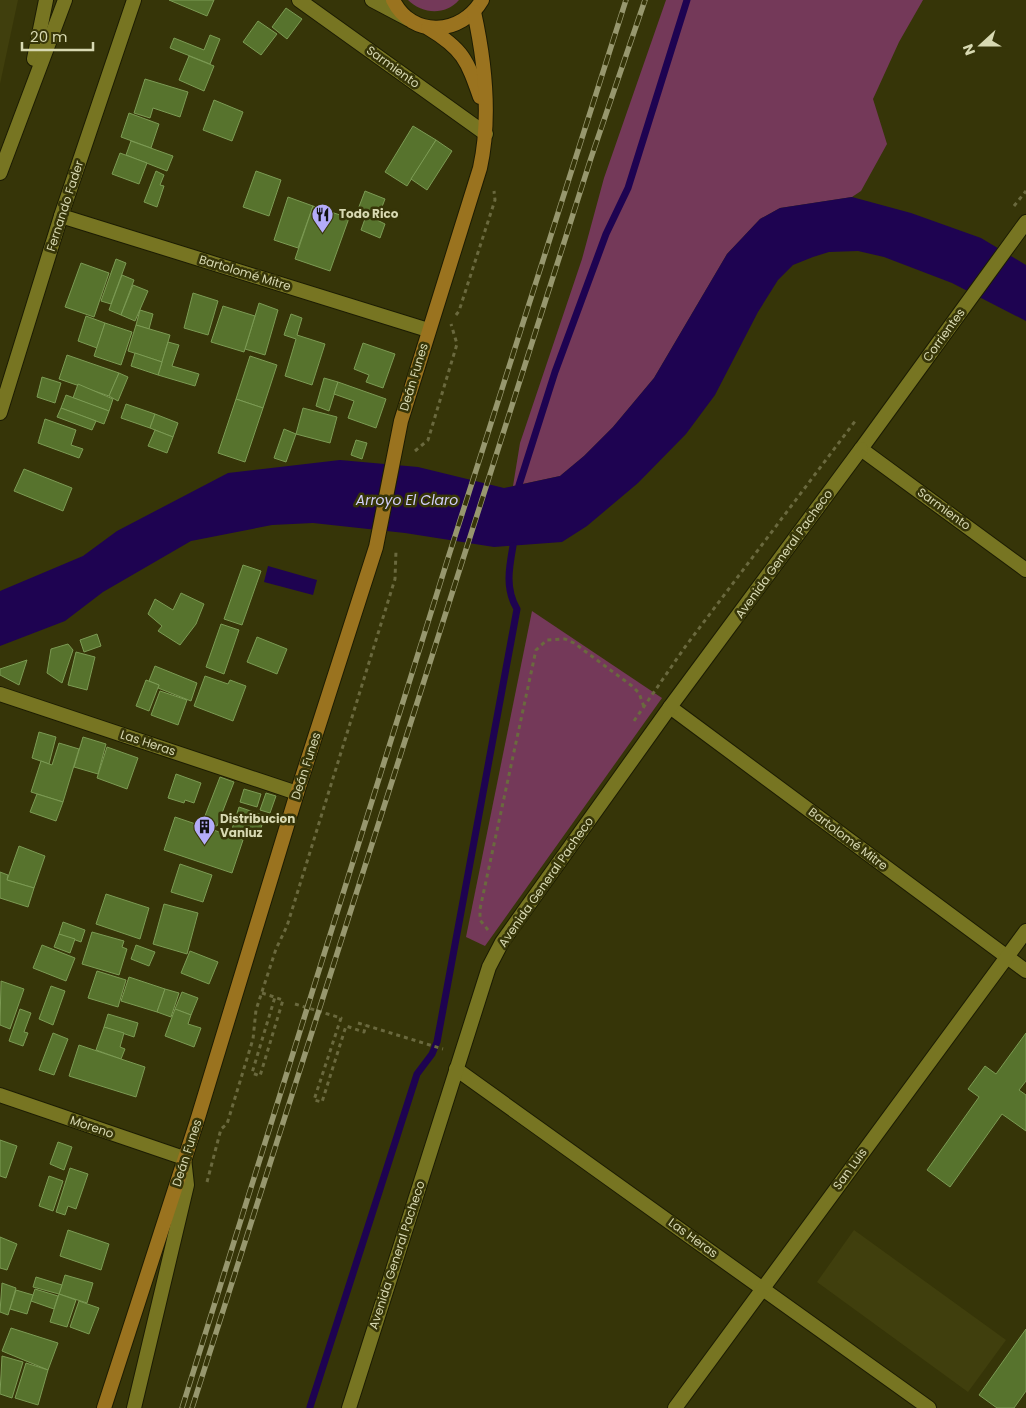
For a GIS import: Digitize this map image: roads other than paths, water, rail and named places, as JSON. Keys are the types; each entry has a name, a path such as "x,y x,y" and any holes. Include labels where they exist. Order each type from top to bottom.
{"main road":[{"path":"393,0 408,19"},
{"name":"Deán Funes","path":"104,1408 376,547 395,448 428,330 480,168 485,127 478,6"},
{"path":"428,28 445,28 461,23 478,6"},
{"name":"Deán Funes","path":"408,19 450,41 467,63 480,97 485,127"}],"street":[{"path":"28,94 46,0"},
{"path":"0,173 64,0"},
{"name":"Fernando Fader","path":"0,413 61,216 134,0"},
{"name":"Sarmiento","path":"300,0 485,127"},
{"path":"372,0 408,19"},
{"name":"Bartolomé Mitre","path":"61,216 428,330"},
{"name":"Corrientes","path":"861,449 1010,245 1023,231"},
{"name":"Sarmiento","path":"861,449 1026,570"},
{"name":"Avenida General Pacheco","path":"349,1408 489,967 502,942 670,707 861,449"},
{"name":"Las Heras","path":"0,694 297,793"},
{"name":"Bartolomé Mitre","path":"670,707 1026,971"},
{"name":"San Luis","path":"675,1408 1026,931"},
{"name":"Las Heras","path":"456,1069 929,1408"},
{"name":"Moreno","path":"0,1095 184,1158"},
{"path":"134,1408 187,1185 184,1158"}],"water":[{"name":"Arroyo El Claro","path":"852,197 911,213 981,238 1026,265 1026,321 952,283 884,257 858,251 829,252 813,257 793,265 778,280 758,312 715,395 686,434 638,483 587,526 562,542 494,547 405,533 313,523 272,525 191,541 103,592 65,621 0,646 0,591 83,556 117,531 228,473 340,460 418,467 504,488 560,476 584,456 613,427 654,378 727,254 760,219 780,208"},
{"path":"268,566 317,580 313,595 264,582"}],"waterway":[{"path":"519,485 555,372 606,234 628,188 687,0"},
{"path":"310,1407 417,1074 432,1054 437,1042 517,609 509,586 509,570 513,546"}],"railway":[{"path":"182,1408 449,555 626,0"},
{"path":"192,1408 591,158 645,0"}],"place":[{"name":"Todo Rico","path":"323,233"},
{"name":"Distribucion Vanluz","path":"204,845"}]}
